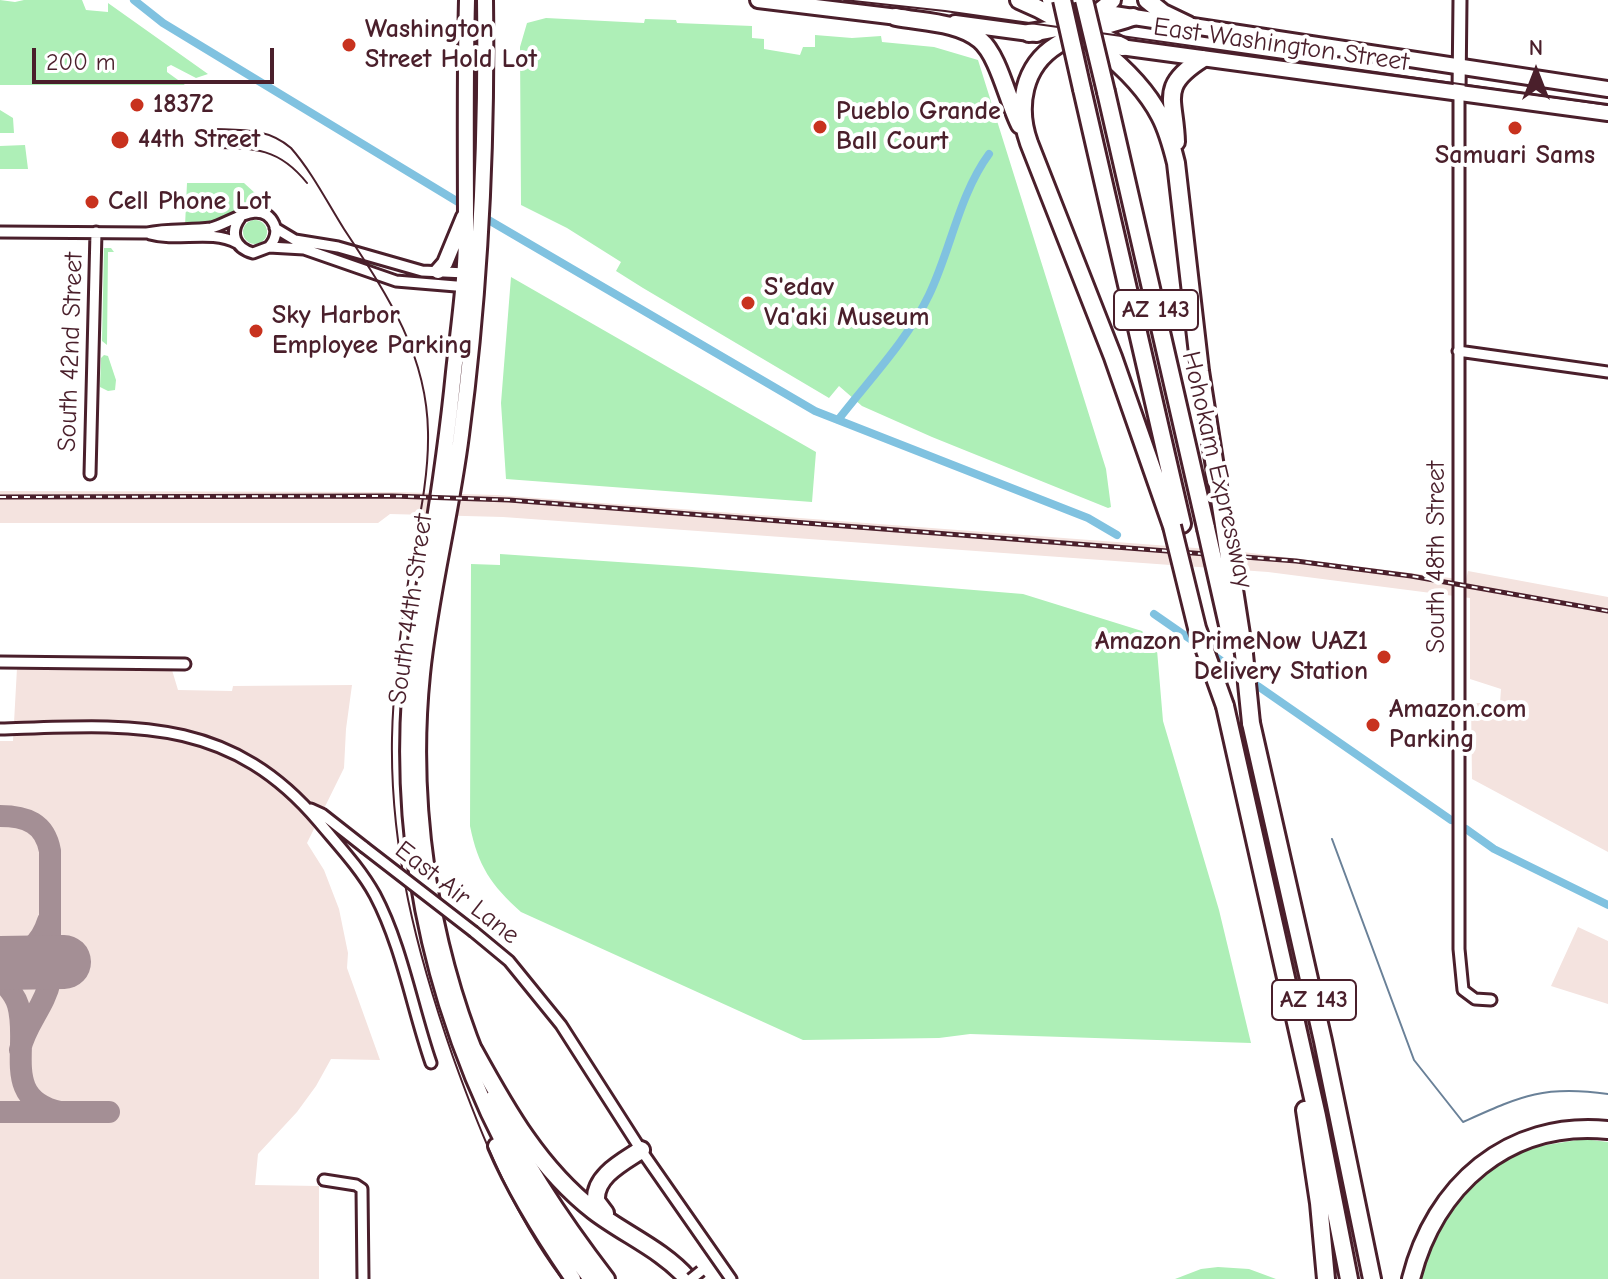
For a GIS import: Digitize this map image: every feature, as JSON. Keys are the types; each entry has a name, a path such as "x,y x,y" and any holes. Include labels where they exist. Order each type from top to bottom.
{"highway":[{"path":"1019,0 1079,32 1123,47"},
{"name":"Hohokam Expressway","path":"1084,0 1317,1013 1372,1279"},
{"path":"1147,0 1163,13 1188,25"},
{"path":"1057,2 1079,32 1125,71 1152,103 1168,133 1176,163"},
{"name":"Hohokam Expressway","path":"1057,2 1082,89 1177,525 1225,706 1280,946 1349,1279"},
{"path":"1029,143 1022,109 1027,83 1037,64 1046,53 1079,32 1107,6"},
{"path":"896,17 954,28 979,40 990,55 1029,143 1177,525"},
{"path":"1029,33 1079,32 1133,17"},
{"path":"1202,59 1179,76 1172,90 1176,163 1200,371 1244,654 1251,723"},
{"path":"1280,946 1287,1017 1315,1174 1326,1279"},
{"path":"470,1057 552,1173 593,1210 693,1277"},
{"path":"1411,1279 1425,1235 1436,1214 1450,1194 1478,1167 1507,1148 1544,1135 1571,1130 1608,1130"},
{"path":"641,1150 599,1183 595,1197 597,1206 676,1261 693,1277"}],"main road":[{"name":"South 44th Street","path":"467,0 464,216 470,280 461,438 422,673 419,756 423,834 433,907 470,1057 492,1120 560,1239 591,1279"},
{"name":"South 44th Street","path":"470,280 481,230 483,197 485,0"},
{"path":"758,0 1029,33"},
{"name":"East Washington Street","path":"1019,0 1107,6 1133,17 1608,89"},
{"name":"East Washington Street","path":"1123,47 1608,113"},
{"path":"438,271 445,263 464,216"},
{"name":"South 44th Street","path":"470,1057 518,1149 607,1279"},
{"path":"470,1057 507,1172 573,1279"}],"street":[{"path":"1459,93 1460,0"},
{"name":"South 48th Street","path":"1459,93 1459,949 1463,990 1475,999 1491,1000"},
{"path":"0,232 147,233 214,227 249,212 261,212 270,218 275,228 274,242 269,247"},
{"path":"240,218 234,230 237,243 253,253 269,247 304,249 396,281 470,280"},
{"path":"275,228 295,240 338,247 422,271 438,271 470,280"},
{"name":"South 42nd Street","path":"90,474 96,232"},
{"path":"147,233 164,238 221,237 237,243"},
{"path":"1458,351 1608,372"},
{"path":"0,662 185,664"},
{"name":"East Air Lane","path":"0,729 117,727 177,732 241,757 308,808 374,894 387,922 431,1063"},
{"name":"East Air Lane","path":"308,808 322,814 509,961 561,1025 641,1150 731,1279"},
{"path":"324,1180 356,1185 362,1189 363,1279"},
{"path":"693,1277 718,1260"}],"shaded area":[{"path":"0,491 496,495 1235,551 1466,580 1468,571 1608,597 1608,852 1472,779 1471,703 1500,703 1501,689 1470,679 1470,598 1268,572 503,517 390,514 378,523 0,523"},
{"path":"17,668 172,670 178,690 232,691 233,686 352,685 344,768 307,843 324,870 339,909 348,953 347,968 380,1060 331,1059 297,1112 258,1154 255,1185 319,1186 319,1279 0,1279 0,741 13,741"},
{"path":"1578,927 1608,941 1608,1004 1551,986"}],"green space":[{"path":"0,0 82,0 86,10 108,12 108,3 208,74 196,78 171,65 167,67 167,72 185,85 0,85"},
{"name":"S'edav Va'aki Museum","path":"546,18 644,23 645,19 676,20 677,23 752,26 752,38 764,39 764,49 800,55 803,47 815,47 815,35 852,38 881,36 882,42 934,47 978,60 1106,469 1111,507 932,437 862,406 839,386 829,398 643,288 616,271 621,262 567,228 521,205 520,47 527,23"},
{"path":"0,110 13,118 14,133 0,133"},
{"path":"25,145 28,169 0,169 0,146"},
{"path":"187,183 244,183 256,194 262,209 249,208 210,225 185,226"},
{"path":"255,220 264,223 267,232 264,241 255,244 246,241 243,232 246,223"},
{"path":"279,236 288,241 303,245 277,245"},
{"path":"306,246 388,267 358,264"},
{"path":"104,248 111,248 114,252 108,252 107,345 102,341"},
{"path":"511,277 816,452 812,502 506,479 501,403"},
{"path":"108,356 116,380 115,390 100,387 101,358"},
{"path":"500,554 1023,594 1142,631 1157,650 1163,721 1219,910 1251,1043 970,1034 939,1038 803,1040 521,912 487,874 477,853 470,826 471,564 500,565"},
{"path":"1583,1139 1608,1142 1608,1279 1420,1279 1421,1269 1443,1217 1481,1175 1529,1148"},
{"path":"1201,1269 1249,1269 1276,1279 1175,1279"}],"waterway":[{"path":"134,0 163,23 468,208"},
{"path":"838,420 920,312 937,277 970,187 989,154"},
{"path":"480,215 815,411 1088,518 1117,535"},
{"path":"1154,614 1451,820"},
{"path":"1466,829 1494,849 1608,905"},
{"path":"1332,839 1414,1060 1463,1122 1533,1095 1566,1091 1608,1094"}],"taxiway":[{"path":"0,816 33,823 44,834 50,851 50,981 20,1050"},
{"path":"0,962 30,949 41,937 48,921"},
{"path":"0,979 18,1005 24,1083 30,1096 41,1105 60,1112"},
{"path":"0,1112 109,1112"}],"runway":[{"path":"0,963 64,962"}],"tram line":[{"path":"844,0 945,11 1608,105"},
{"path":"214,129 264,133 282,141 299,157 389,301 412,350 420,376 426,403 427,467 401,633 392,738 401,861 428,979 475,1115 513,1200 562,1279"},
{"path":"214,148 265,152 297,171 307,183"}],"railway":[{"path":"0,497 392,496 509,500 1296,561 1411,576 1608,611"}],"place":[{"name":"Washington Street Hold Lot","path":"349,45"},
{"name":"18372","path":"137,105"},
{"name":"Pueblo Grande Ball Court","path":"820,127"},
{"name":"Samuari Sams","path":"1515,128"},
{"name":"44th Street","path":"120,140"},
{"name":"Cell Phone Lot","path":"92,202"},
{"name":"S'edav Va'aki Museum","path":"748,303"},
{"name":"Sky Harbor Employee Parking","path":"256,331"},
{"name":"Amazon PrimeNow UAZ1 Delivery Station","path":"1384,657"},
{"name":"Amazon.com Parking","path":"1373,725"}]}
